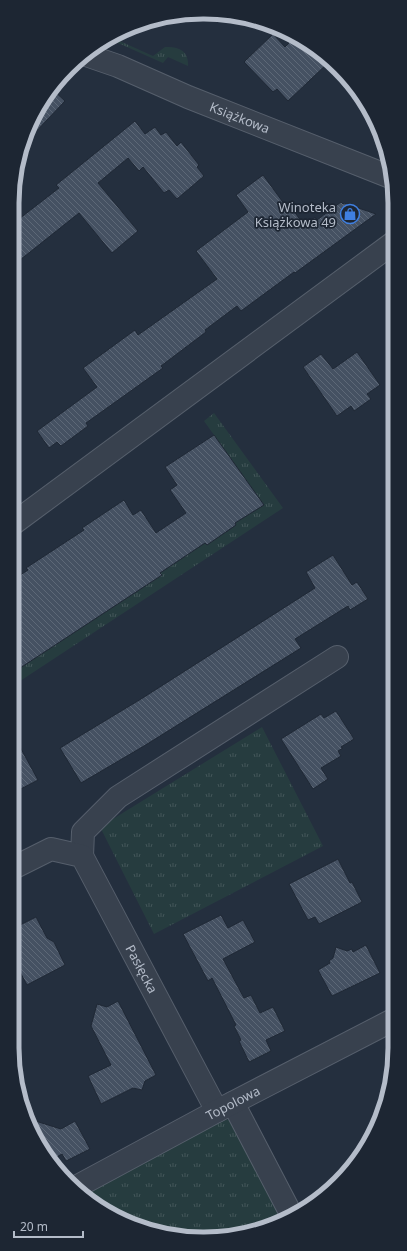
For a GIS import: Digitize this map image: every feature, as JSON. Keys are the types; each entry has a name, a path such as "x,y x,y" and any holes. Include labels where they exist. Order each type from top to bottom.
{"street":[{"name":"Książkowa","path":"91,57 118,66 188,97 385,175"},
{"path":"19,519 388,247"},
{"path":"19,865 83,832 118,797 337,657"},
{"path":"51,849 82,856 83,832"},
{"name":"Pasłęcka","path":"82,856 225,1107 289,1211"},
{"name":"Topolowa","path":"80,1185 225,1107 388,1024"}],"green space":[{"path":"118,40 153,56 165,47 175,47 185,53 188,66 168,57 163,63 115,42"},
{"path":"214,413 283,508 19,682 19,667 27,664 35,658 34,656 44,652 162,575 160,573 205,543 207,545 217,538 215,536 222,525 227,532 236,525 235,523 239,520 214,435 204,421"},
{"path":"262,727 323,846 154,934 100,827"},
{"path":"221,1119 232,1120 284,1213 251,1226 216,1232 191,1232 156,1226 133,1218 101,1201 86,1189"}],"building":[{"path":"273,34 285,47 291,41 306,50 325,65 288,101 277,89 273,92 244,62"},
{"path":"56,93 65,101 32,136 44,111"},
{"path":"135,121 145,134 155,127 161,135 166,132 177,146 181,142 199,165 197,167 204,176 177,199 169,190 164,193 143,167 139,171 128,158 98,183 138,231 112,253 79,213 19,261 19,219 59,188 56,185"},
{"path":"263,175 285,205 288,203 304,225 315,217 317,220 341,202 343,204 344,203 376,214 241,311 237,306 161,366 163,368 86,423 88,426 61,446 57,442 49,448 37,431 97,387 83,368 135,330 138,335 217,279 196,251 248,212 236,195"},
{"path":"357,352 380,385 367,394 371,399 354,411 351,406 337,416 303,367 321,354 333,369"},
{"path":"214,435 264,505 235,523 236,525 207,545 205,543 160,573 162,575 19,669 19,576 28,570 26,568 84,530 82,528 124,500 133,515 141,510 156,533 186,513 170,490 177,485 165,467"},
{"path":"333,555 352,585 357,582 368,599 350,610 348,606 295,639 301,648 144,746 81,783 60,748 141,699 315,588 306,572"},
{"path":"336,711 354,739 341,747 343,748 338,751 341,756 321,768 328,779 313,789 281,739 321,714 324,718"},
{"path":"19,745 38,780 19,790"},
{"path":"338,859 350,883 352,882 362,902 319,924 315,917 308,920 289,884"},
{"path":"221,915 228,928 243,920 255,942 223,959 244,998 251,995 260,1013 273,1007 285,1031 266,1040 271,1051 249,1062 239,1041 241,1040 234,1026 236,1025 212,978 208,981 183,934"},
{"path":"36,917 47,938 54,942 65,965 27,985 19,970 19,926"},
{"path":"366,945 380,973 332,996 318,970 330,963 329,961 333,958 336,947 347,951 352,949 353,952"},
{"path":"118,1001 156,1075 145,1081 142,1090 133,1088 101,1104 88,1076 111,1065 91,1026 97,1004 107,1007"},
{"path":"34,1121 61,1129 75,1121 90,1149 66,1161 62,1154 55,1158"}],"place":[{"name":"Winoteka Książkowa 49","path":"350,214"}]}
